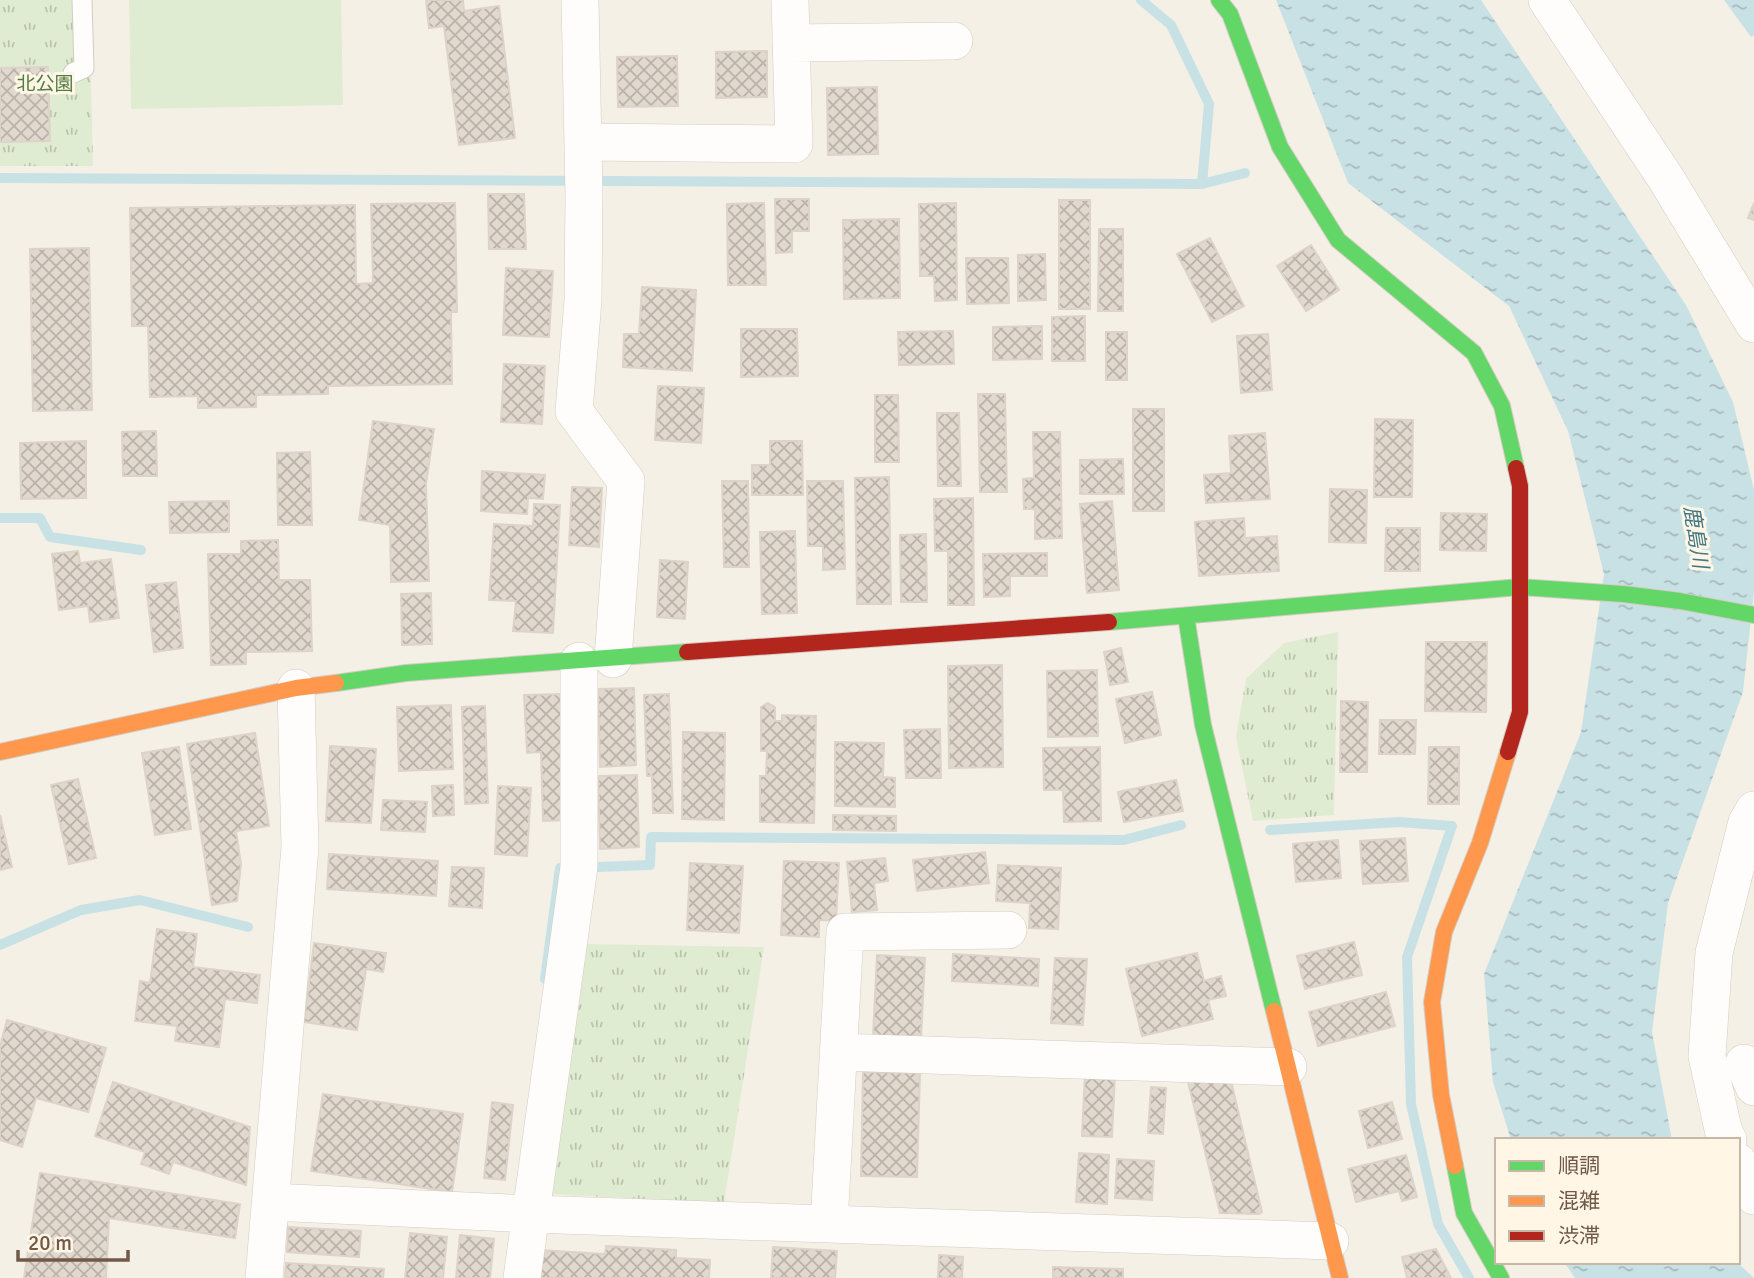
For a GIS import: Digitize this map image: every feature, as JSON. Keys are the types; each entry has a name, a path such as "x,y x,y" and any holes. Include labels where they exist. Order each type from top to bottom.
{"street":[{"path":"522,1278 579,867 596,660 626,481 574,411 583,300 584,169 580,0"},
{"path":"584,169 794,144 790,0"},
{"path":"1219,0 1230,14 1280,147 1338,240 1474,353 1502,406 1520,486 1520,712 1480,843 1444,932 1432,1002 1441,1095 1464,1213 1501,1278"},
{"path":"1547,0 1665,177 1754,324"},
{"path":"791,43 954,41"},
{"path":"0,752 296,688 406,673 1186,616 1520,587 1680,601 1754,615"},
{"path":"1186,616 1203,725 1340,1278"},
{"path":"264,1278 300,847 296,688"},
{"path":"1727,1138 1707,1056 1714,953 1747,822 1754,810"},
{"path":"829,1224 845,932 1008,930"},
{"path":"839,1052 1287,1066"},
{"path":"1740,1166 1754,1196"},
{"path":"271,1202 531,1214 1331,1241"}],"lane":[{"path":"73,72 84,68 82,0"}],"green space":[{"name":"北公園","path":"0,0 89,0 93,166 0,166"},
{"path":"129,0 341,0 343,105 131,109"},
{"path":"1338,632 1334,815 1253,821 1236,737 1246,679 1284,643"},
{"path":"583,944 764,947 724,1203 549,1194"}],"water":[{"name":"鹿島川","path":"1276,0 1481,0 1686,305 1733,402 1754,490 1754,591 1743,692 1668,903 1652,1032 1672,1138 1510,1138 1493,1082 1484,974 1581,732 1604,574 1568,431 1509,306 1348,183"},
{"path":"1724,0 1754,0 1754,35 1751,37"},
{"path":"1565,1264 1739,1264 1754,1278 1575,1278"}],"building":[{"path":"426,0 463,0 464,11 499,6 515,138 459,145 444,26 429,28"},
{"path":"767,51 767,97 716,98 716,52"},
{"path":"677,56 678,106 618,107 617,57"},
{"path":"48,67 50,141 0,142 0,68"},
{"path":"877,87 878,154 828,155 827,88"},
{"path":"488,194 524,194 526,249 489,249"},
{"path":"775,199 809,199 809,231 792,231 792,252 776,253"},
{"path":"1059,200 1090,200 1090,309 1059,309"},
{"path":"455,203 457,312 451,312 452,384 328,386 328,394 256,395 256,407 198,408 198,396 150,397 148,326 132,326 130,208 355,205 356,284 373,283 371,204"},
{"path":"764,203 766,285 728,285 727,204"},
{"path":"956,203 957,300 935,301 934,276 920,276 919,204"},
{"path":"1754,203 1754,220 1748,218"},
{"path":"899,219 900,298 844,299 843,220"},
{"path":"1099,229 1123,229 1123,311 1098,311"},
{"path":"1210,238 1244,306 1212,322 1177,254"},
{"path":"1311,245 1339,290 1306,311 1277,266"},
{"path":"89,248 92,410 33,411 30,249"},
{"path":"1045,254 1046,300 1018,301 1018,255"},
{"path":"966,258 1008,258 1009,303 967,304"},
{"path":"506,268 553,271 549,337 503,335"},
{"path":"642,287 696,290 692,371 623,367 624,334 639,334"},
{"path":"1085,316 1085,361 1052,361 1052,317"},
{"path":"1042,326 1042,359 993,360 993,327"},
{"path":"741,329 797,329 798,376 741,377"},
{"path":"953,331 954,364 899,365 898,332"},
{"path":"1106,332 1127,332 1127,380 1106,380"},
{"path":"1268,334 1272,390 1241,393 1237,336"},
{"path":"504,364 545,366 542,424 501,422"},
{"path":"658,386 704,388 701,443 655,440"},
{"path":"978,394 1005,394 1007,492 980,492"},
{"path":"875,395 898,395 899,462 875,462"},
{"path":"1133,409 1164,409 1164,511 1133,511"},
{"path":"937,413 959,413 961,486 938,486"},
{"path":"1375,419 1413,420 1412,497 1374,497"},
{"path":"373,421 434,429 426,484 429,581 391,582 390,525 359,520"},
{"path":"156,431 157,476 123,476 122,432"},
{"path":"1033,432 1060,432 1062,538 1035,539 1035,509 1024,509 1023,479 1034,478"},
{"path":"1265,433 1270,499 1206,503 1204,475 1231,473 1229,436"},
{"path":"86,441 86,498 21,499 20,443"},
{"path":"770,441 802,441 803,495 752,495 752,465 770,465"},
{"path":"310,452 312,525 278,525 277,453"},
{"path":"1123,459 1124,494 1080,494 1080,460"},
{"path":"482,471 545,475 543,499 528,498 527,514 481,511"},
{"path":"889,477 891,604 857,604 855,478"},
{"path":"722,481 748,481 749,567 724,567"},
{"path":"807,481 843,481 845,569 823,570 823,546 808,546"},
{"path":"572,487 602,488 599,547 569,545"},
{"path":"1330,489 1367,490 1366,543 1329,542"},
{"path":"973,498 974,605 948,605 948,551 935,551 934,499"},
{"path":"229,501 229,532 170,533 169,502"},
{"path":"1112,501 1119,590 1087,593 1080,504"},
{"path":"534,504 560,505 553,633 513,631 516,601 489,600 494,524 533,526"},
{"path":"1441,513 1487,514 1486,551 1440,550"},
{"path":"1244,518 1245,538 1277,536 1279,571 1199,576 1195,522"},
{"path":"1386,528 1420,528 1420,571 1385,571"},
{"path":"795,531 797,613 762,614 760,532"},
{"path":"926,534 927,602 901,602 900,535"},
{"path":"278,540 279,580 310,580 312,651 246,652 246,664 211,665 208,554 241,554 241,541"},
{"path":"78,551 80,563 111,559 119,618 90,622 88,606 59,610 52,554"},
{"path":"1047,553 1047,576 1010,576 1010,596 984,597 983,554"},
{"path":"660,560 688,562 685,619 657,617"},
{"path":"176,582 183,648 154,652 146,585"},
{"path":"431,593 432,644 402,645 401,594"},
{"path":"1426,642 1487,642 1486,712 1425,711"},
{"path":"1121,648 1128,682 1110,685 1104,652"},
{"path":"1002,665 1003,767 949,768 948,666"},
{"path":"1097,670 1098,736 1048,737 1047,671"},
{"path":"634,688 636,765 600,767 598,689"},
{"path":"1152,692 1161,735 1125,743 1116,699"},
{"path":"564,694 568,820 543,821 541,752 527,753 524,695"},
{"path":"669,694 673,813 653,813 652,776 647,776 644,695"},
{"path":"1341,701 1368,702 1367,772 1340,772"},
{"path":"768,703 775,707 775,721 782,721 782,715 816,716 814,823 760,822 760,776 766,776 767,751 761,751 761,707"},
{"path":"451,705 453,769 399,771 397,707"},
{"path":"485,706 488,803 465,804 462,707"},
{"path":"1380,720 1416,720 1415,754 1379,754"},
{"path":"940,729 941,778 906,778 904,730"},
{"path":"683,732 725,733 724,820 682,819"},
{"path":"255,733 269,826 236,831 241,864 237,901 212,905 187,744"},
{"path":"835,742 884,743 883,777 895,778 895,807 835,806"},
{"path":"330,746 376,749 371,823 326,821"},
{"path":"179,747 191,829 155,835 142,753"},
{"path":"1100,747 1101,821 1064,822 1063,790 1044,790 1043,748"},
{"path":"1429,747 1459,747 1459,804 1428,804"},
{"path":"637,775 639,847 600,849 598,776"},
{"path":"78,779 96,858 69,864 51,785"},
{"path":"1176,780 1183,811 1124,822 1118,792"},
{"path":"453,785 454,815 433,816 432,786"},
{"path":"498,786 531,788 527,856 495,854"},
{"path":"383,800 427,802 425,832 381,830"},
{"path":"0,815 12,867 0,870"},
{"path":"833,815 896,816 896,831 833,830"},
{"path":"1405,838 1408,881 1363,884 1360,841"},
{"path":"1338,840 1341,878 1296,882 1293,844"},
{"path":"985,852 989,883 917,891 913,860"},
{"path":"329,854 438,861 436,896 327,889"},
{"path":"885,858 888,881 874,883 877,910 852,912 847,862"},
{"path":"784,861 839,863 836,921 819,920 819,937 781,935"},
{"path":"690,863 743,866 739,933 687,930"},
{"path":"998,865 1061,868 1058,929 1029,928 1030,903 996,901"},
{"path":"452,867 484,868 482,908 449,906"},
{"path":"157,929 197,934 193,967 260,975 257,1003 225,999 219,1047 175,1041 177,1026 135,1021 140,981 150,983"},
{"path":"1354,942 1362,975 1305,989 1297,956"},
{"path":"314,943 386,953 383,972 366,969 357,1030 304,1022"},
{"path":"1197,953 1204,981 1221,976 1226,996 1208,1000 1213,1019 1142,1036 1126,969"},
{"path":"953,954 1039,959 1038,986 952,981"},
{"path":"877,955 925,958 921,1038 873,1036"},
{"path":"1055,958 1087,959 1083,1025 1051,1023"},
{"path":"1386,992 1395,1026 1318,1046 1309,1012"},
{"path":"7,1020 106,1048 88,1112 36,1098 22,1147 0,1140 0,1046"},
{"path":"863,1072 920,1073 917,1177 861,1176"},
{"path":"1085,1073 1115,1075 1112,1137 1082,1136"},
{"path":"1191,1079 1231,1081 1262,1212 1259,1214 1220,1213 1188,1082"},
{"path":"113,1082 250,1127 246,1185 173,1162 169,1174 141,1164 145,1152 95,1136"},
{"path":"1151,1087 1166,1088 1163,1134 1148,1133"},
{"path":"323,1094 463,1114 452,1192 311,1171"},
{"path":"492,1102 513,1105 505,1180 484,1178"},
{"path":"1392,1102 1402,1139 1368,1148 1359,1111"},
{"path":"1079,1153 1109,1155 1107,1204 1076,1202"},
{"path":"1406,1155 1417,1197 1402,1201 1399,1191 1356,1202 1348,1169"},
{"path":"1117,1159 1154,1161 1152,1200 1115,1198"},
{"path":"40,1173 240,1204 235,1238 109,1218 106,1278 24,1278"},
{"path":"288,1227 361,1231 359,1257 287,1252"},
{"path":"410,1233 447,1237 443,1278 405,1278"},
{"path":"460,1235 494,1239 490,1278 456,1278"},
{"path":"606,1246 676,1250 676,1258 710,1260 709,1278 538,1278 539,1250 605,1254"},
{"path":"773,1247 837,1251 835,1278 771,1278"},
{"path":"1436,1249 1451,1278 1407,1278 1402,1257"},
{"path":"939,1255 963,1257 962,1278 938,1278"},
{"path":"286,1263 384,1269 383,1278 285,1278"},
{"path":"1053,1267 1123,1269 1123,1278 1053,1278"}],"waterway":[{"path":"1141,0 1171,25 1209,104 1202,184"},
{"path":"0,178 1202,184 1245,173"},
{"path":"0,518 40,518 50,537 141,550"},
{"path":"1270,830 1399,822 1452,826 1407,957 1411,1104 1438,1224 1469,1278"},
{"path":"598,867 650,865 651,837 1124,840 1181,825"},
{"path":"545,979 560,868"},
{"path":"0,945 81,910 140,900 248,927"}],"traffic: fast":[{"path":"1219,0 1230,14 1280,147 1338,240 1474,353 1502,406 1516,468"},
{"path":"1109,622 1520,587 1623,594 1680,601 1754,615"},
{"path":"1186,616 1203,725 1274,1011"},
{"path":"336,683 406,673 687,652"},
{"path":"1455,1166 1464,1213 1501,1278"}],"traffic: slow":[{"path":"0,752 296,688 336,683"},
{"path":"1455,1166 1441,1095 1432,1002 1444,932 1480,843 1508,752"},
{"path":"1274,1011 1340,1278"}],"traffic: jam":[{"path":"1508,752 1520,712 1520,486 1516,468"},
{"path":"687,652 1109,622"}]}
